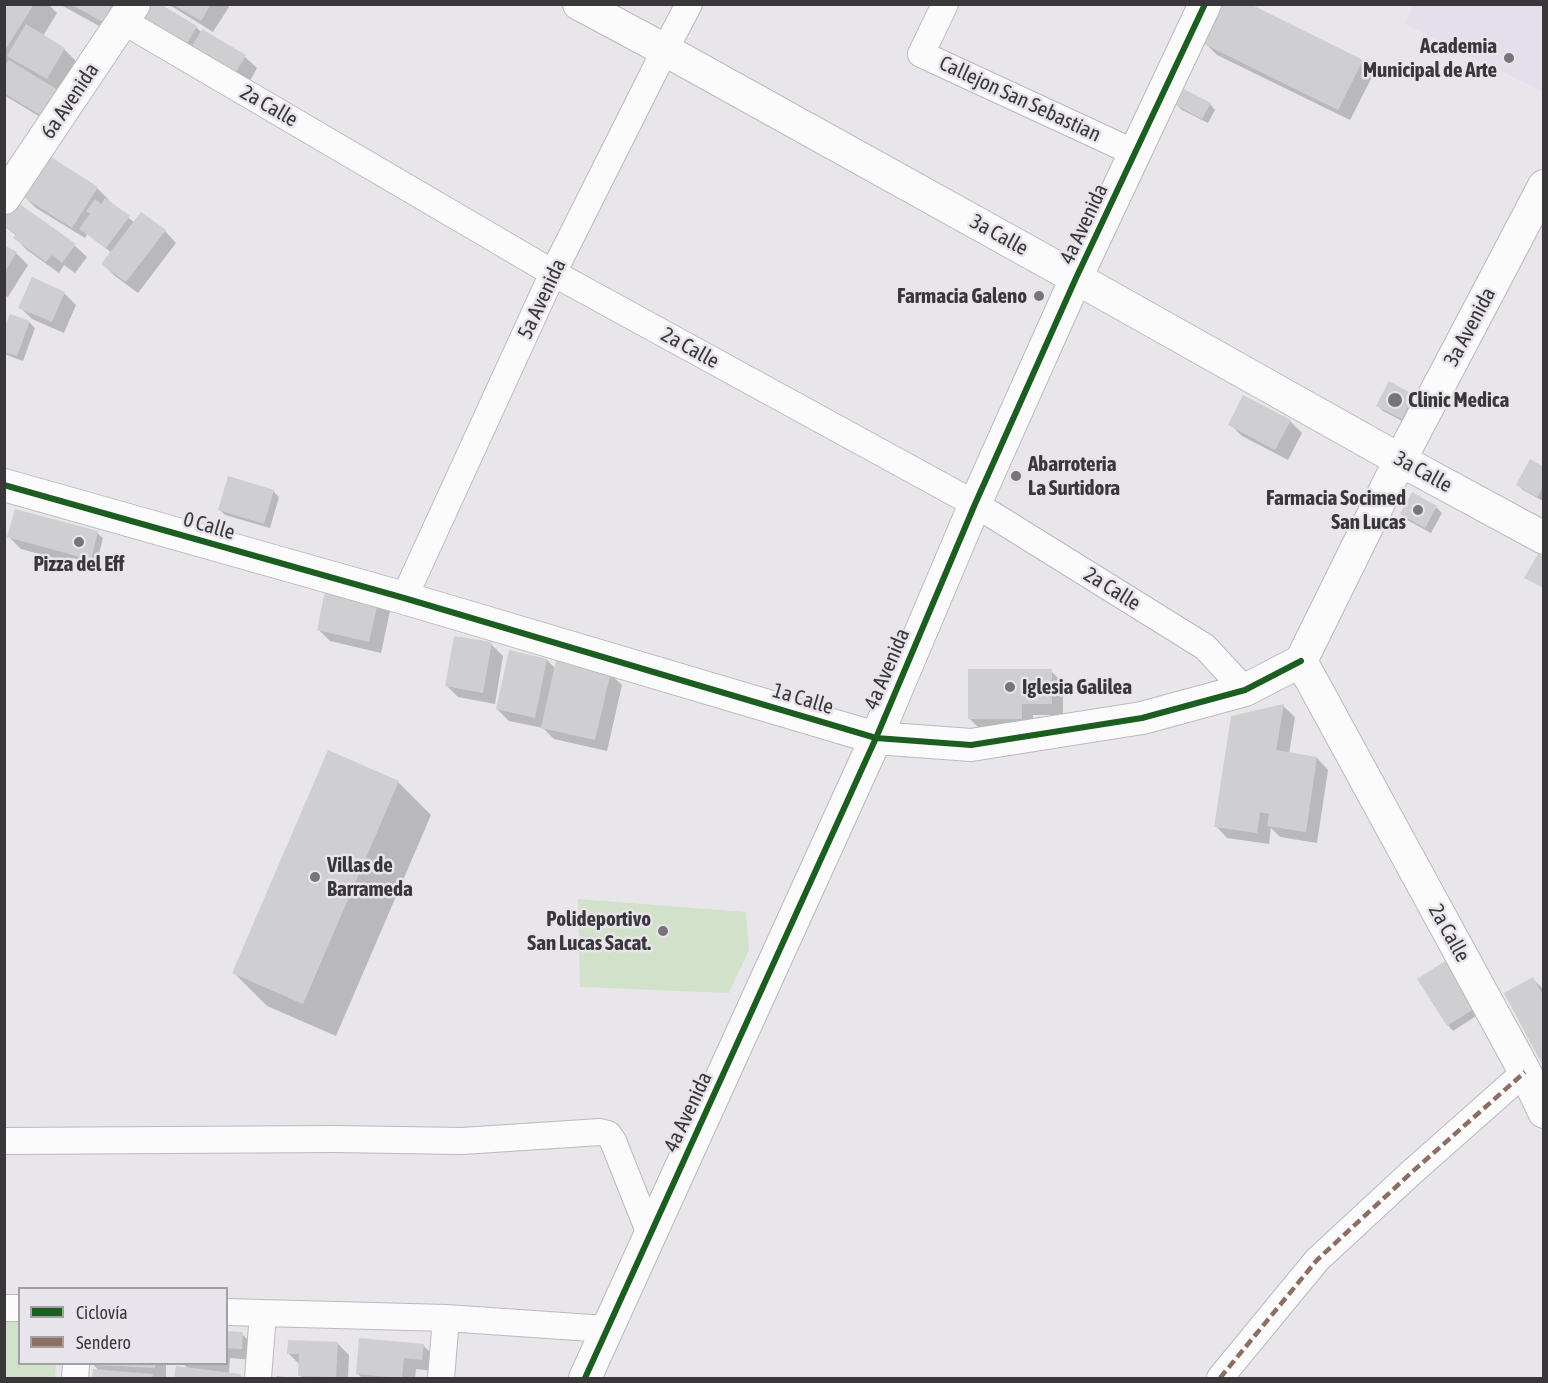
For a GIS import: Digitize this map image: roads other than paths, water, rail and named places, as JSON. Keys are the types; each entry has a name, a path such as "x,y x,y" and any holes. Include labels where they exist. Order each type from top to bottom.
{"street":[{"name":"3a Calle","path":"579,4 1544,538"},
{"name":"5a Avenida","path":"404,598 554,273 689,4"},
{"name":"Callejon San Sebastian","path":"945,4 921,54 1135,153"},
{"name":"4a Avenida","path":"585,1378 876,738 975,504 1076,278 1205,4"},
{"name":"6a Avenida","path":"4,198 129,13"},
{"name":"2a Calle","path":"129,13 554,273 975,504 1205,647 1245,690"},
{"name":"3a Avenida","path":"1301,661 1401,460 1544,186"},
{"name":"0 Calle","path":"4,485 404,598"},
{"name":"1a Calle","path":"404,598 876,738 971,745 1142,718 1245,690 1301,661"},
{"name":"2a Calle","path":"1301,661 1525,1072 1544,1112"},
{"path":"1220,1378 1317,1260 1525,1072"},
{"path":"4,1141 323,1139 462,1141 600,1132 608,1134 613,1141 650,1234"},
{"path":"228,1312 447,1318 606,1329"},
{"path":"258,1378 263,1313"},
{"path":"441,1378 447,1318"}],"place":[{"name":"Academia Municipal de Arte","path":"1509,58"},
{"name":"Farmacia Galeno","path":"1039,296"},
{"name":"Clinic Medica","path":"1395,400"},
{"name":"Abarroteria La Surtidora","path":"1016,476"},
{"name":"Farmacia Socimed San Lucas","path":"1418,510"},
{"name":"Pizza del Eff","path":"79,542"},
{"name":"Iglesia Galilea","path":"1010,687"},
{"name":"Villas de Barrameda","path":"315,877"},
{"name":"Polideportivo San Lucas Sacat.","path":"663,931"}]}
